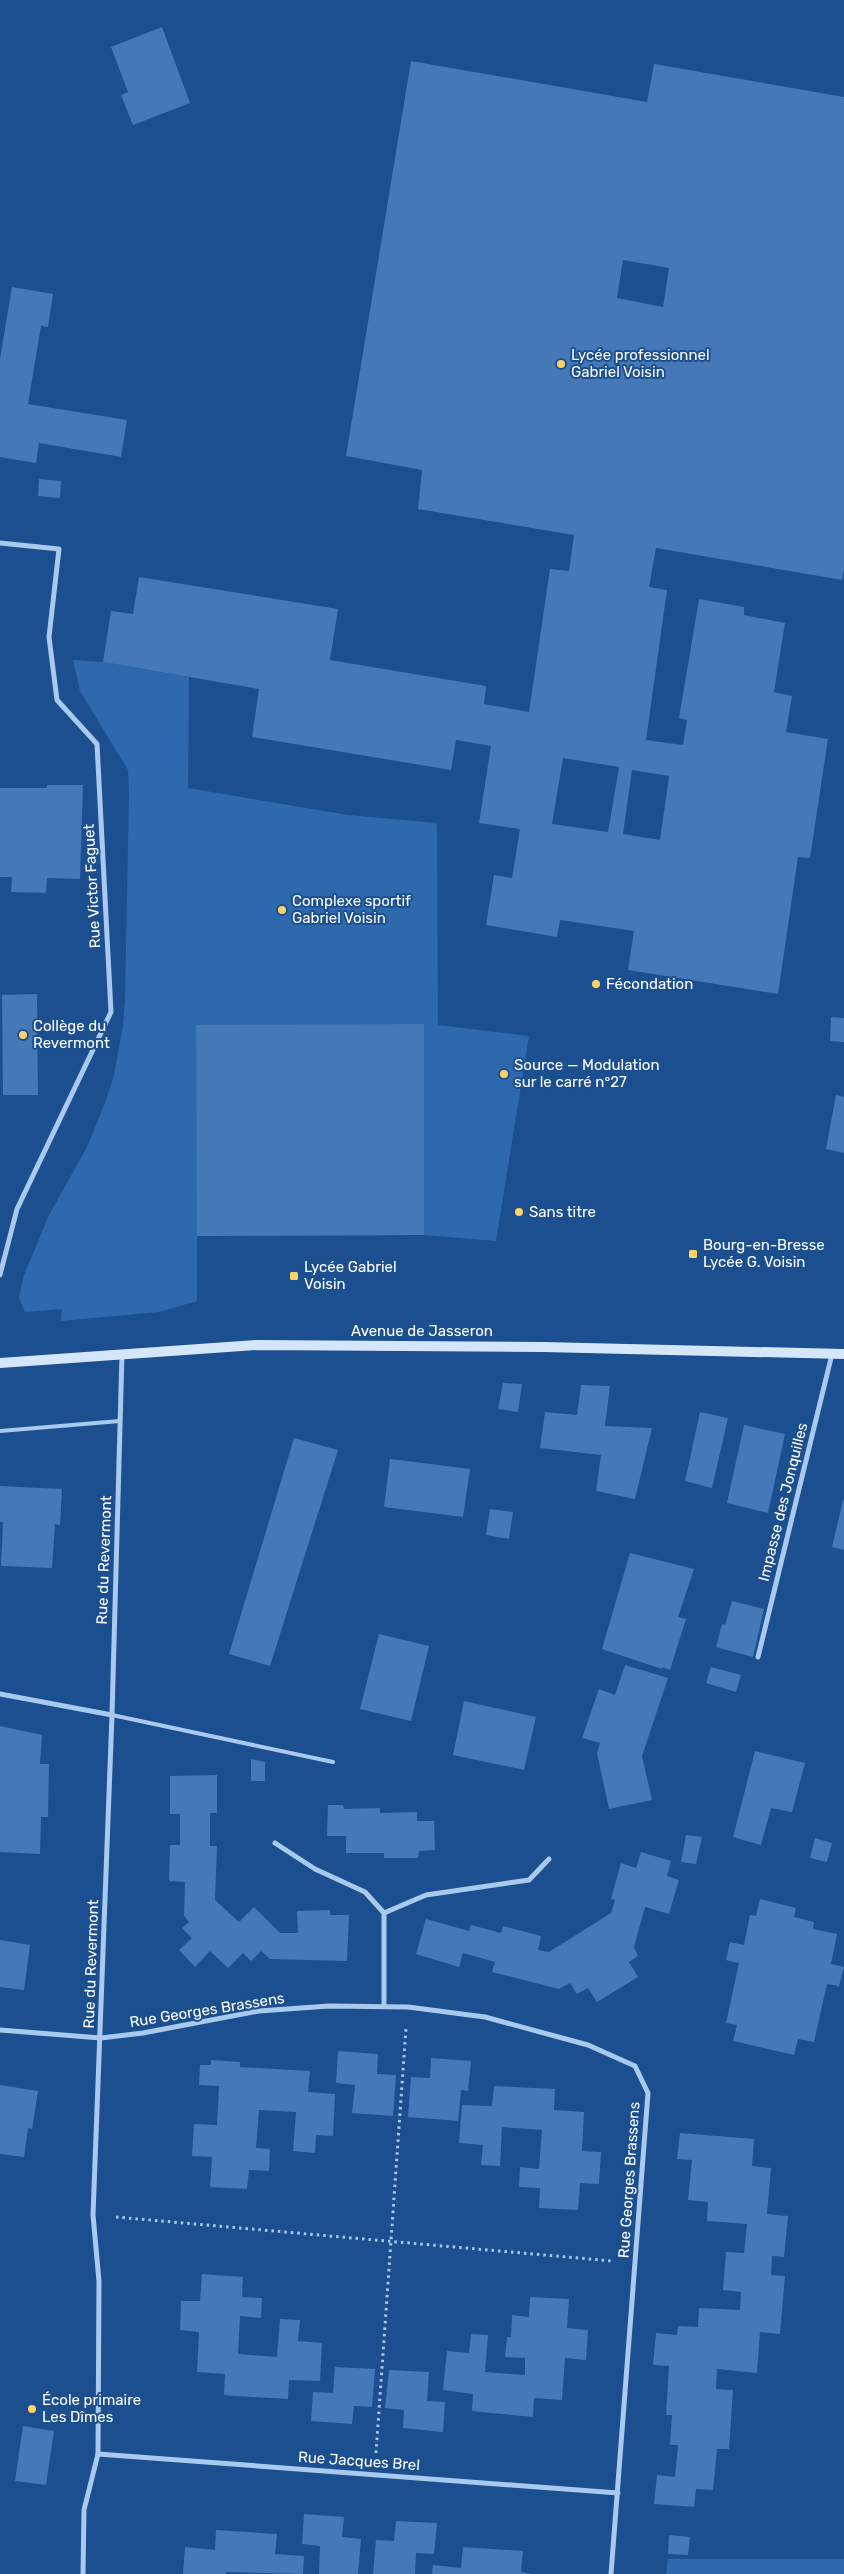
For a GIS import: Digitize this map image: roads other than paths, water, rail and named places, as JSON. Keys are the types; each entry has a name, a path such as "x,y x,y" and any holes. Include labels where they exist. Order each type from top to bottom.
{"main road":[{"name":"Avenue de Jasseron","path":"0,1363 256,1345 544,1347 844,1354"}],"street":[{"name":"Rue Victor Faguet","path":"0,543 59,549 49,637 57,700 97,744 110,1012 17,1209 1,1264 0,1275"},
{"name":"Rue du Revermont","path":"83,2574 84,2510 98,2454 99,2281 93,2215 112,1715 122,1354"},
{"name":"Impasse des Jonquilles","path":"758,1657 833,1354"},
{"path":"0,1694 112,1715"},
{"path":"275,1843 315,1869 365,1892 384,1913 384,2006"},
{"path":"384,1913 426,1895 529,1880 549,1859"},
{"name":"Rue Georges Brassens","path":"0,2030 101,2038 143,2033 259,2012 329,2006 408,2007 485,2017 588,2045 635,2066 648,2093 611,2574"},
{"name":"Rue Jacques Brel","path":"98,2454 618,2492"}],"lane":[{"path":"0,1431 120,1421"},
{"path":"112,1715 333,1762"}],"place":[{"name":"Lycée professionnel Gabriel Voisin","path":"561,364"},
{"name":"Complexe sportif Gabriel Voisin","path":"282,910"},
{"name":"Fécondation","path":"596,984"},
{"name":"Collège du Revermont","path":"23,1035"},
{"name":"Source — Modulation sur le carré n°27","path":"504,1074"},
{"name":"Sans titre","path":"519,1212"},
{"name":"Bourg-en-Bresse Lycée G. Voisin","path":"693,1254"},
{"name":"Lycée Gabriel Voisin","path":"294,1276"},
{"name":"École primaire Les Dîmes","path":"32,2409"}]}
